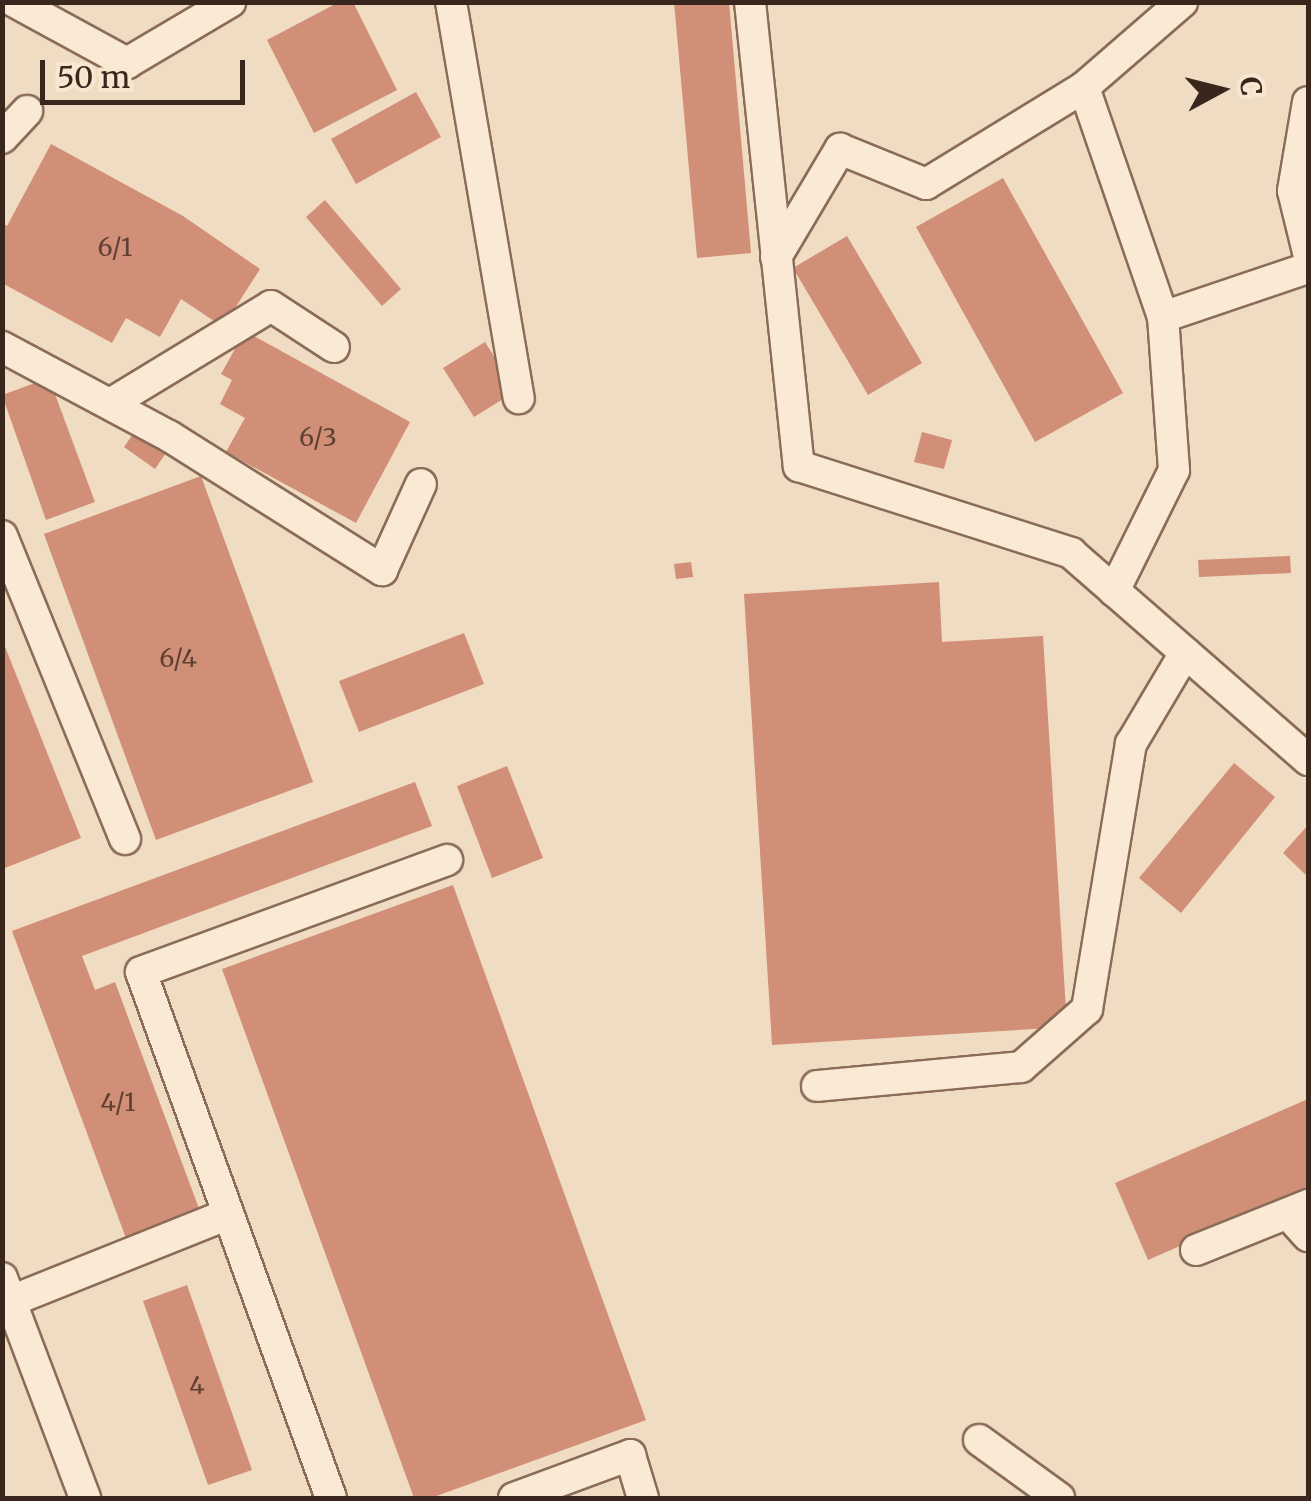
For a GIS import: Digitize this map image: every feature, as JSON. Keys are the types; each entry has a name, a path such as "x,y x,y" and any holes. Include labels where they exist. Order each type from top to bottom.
{"street":[{"path":"15,2 127,62 230,2"},
{"path":"451,2 518,398"},
{"path":"750,2 799,466 1071,553 1308,760"},
{"path":"776,257 840,149 926,184 1084,87 1182,2"},
{"path":"1084,87 1163,318 1174,470 1114,591"},
{"path":"1308,102 1293,191 1308,252"},
{"path":"2,138 27,111"},
{"path":"1163,318 1308,268"},
{"path":"110,404 271,306 334,347"},
{"path":"2,347 169,436 382,570 422,484"},
{"path":"2,536 125,839"},
{"path":"817,1086 1021,1067 1087,1009 1131,744 1185,653"},
{"path":"331,1498 141,972 448,860"},
{"path":"1196,1250 1298,1209 1308,1236"},
{"path":"85,1498 7,1289 228,1214"},
{"path":"979,1440 1059,1498"},
{"path":"514,1498 630,1455 643,1498"}],"building":[{"path":"339,2 353,2 397,90 314,133 267,40"},
{"path":"674,2 729,2 751,253 697,258"},
{"path":"416,92 441,137 356,184 331,139"},
{"path":"51,144 183,216 260,269 223,327 181,299 160,337 126,318 112,343 2,283 2,223 7,226"},
{"path":"1003,178 1123,393 1035,442 916,227"},
{"path":"325,200 401,289 382,306 306,217"},
{"path":"847,236 922,363 868,395 793,268"},
{"path":"245,331 410,422 356,523 226,452 245,418 220,404 232,380 221,374"},
{"path":"485,342 516,391 474,417 443,368"},
{"path":"49,378 95,502 46,520 2,395"},
{"path":"137,428 168,450 155,469 124,447"},
{"path":"922,432 952,440 944,469 914,462"},
{"path":"201,476 313,782 156,840 44,534"},
{"path":"1290,556 1291,573 1199,577 1198,560"},
{"path":"691,562 693,577 676,579 674,564"},
{"path":"939,582 942,642 1043,636 1067,1027 772,1045 744,594"},
{"path":"464,633 484,684 359,732 339,681"},
{"path":"2,639 81,838 5,868 2,862"},
{"path":"1234,763 1275,797 1181,913 1139,878"},
{"path":"507,766 543,858 492,878 457,786"},
{"path":"415,782 432,826 82,956 95,990 115,982 201,1214 127,1241 12,931"},
{"path":"1308,825 1308,877 1283,853"},
{"path":"453,885 646,1420 431,1498 414,1498 222,969"},
{"path":"1308,1099 1308,1190 1148,1260 1115,1183"},
{"path":"187,1285 252,1470 208,1485 143,1301"}]}
